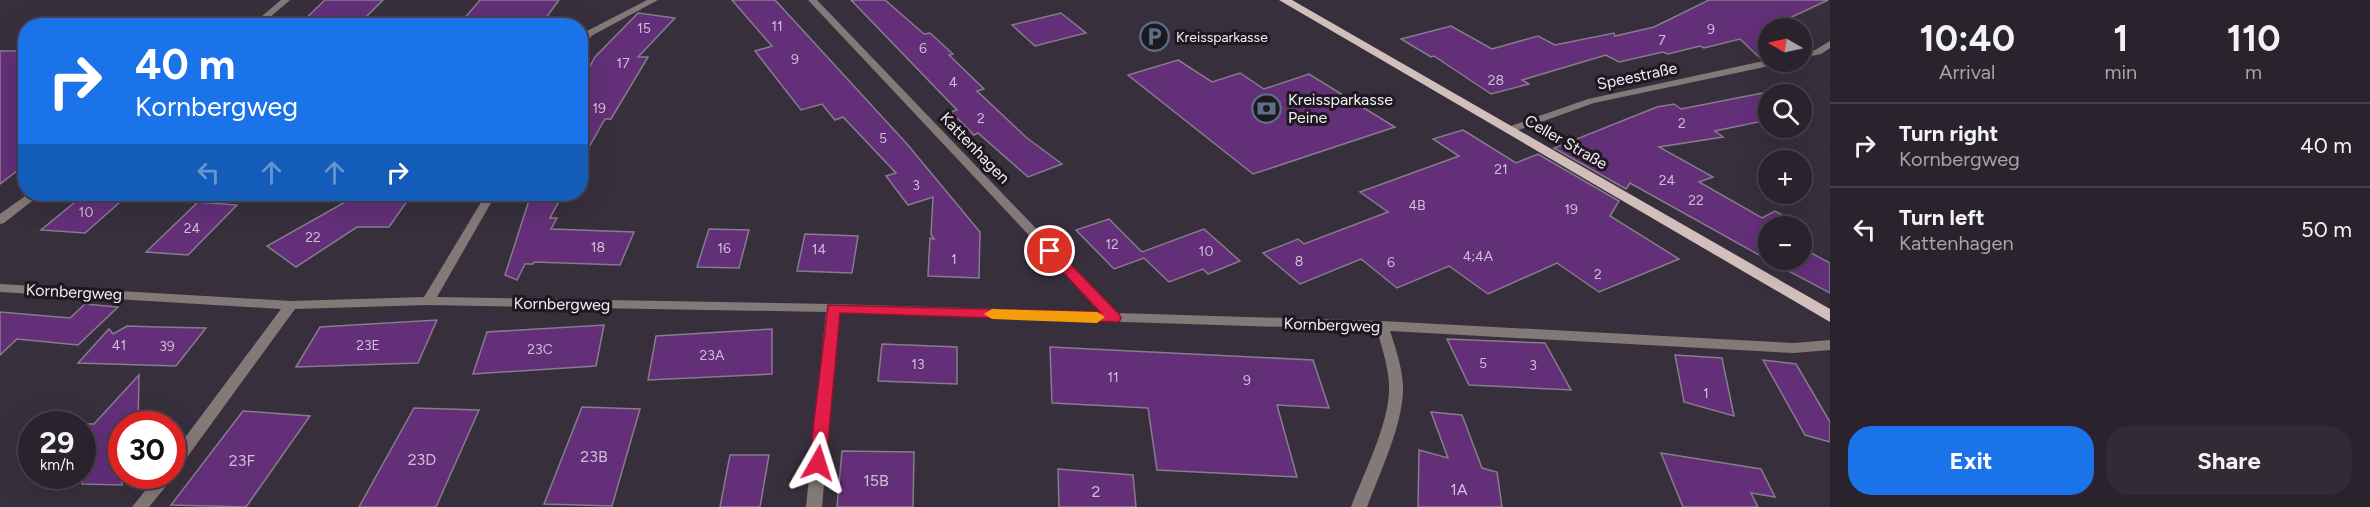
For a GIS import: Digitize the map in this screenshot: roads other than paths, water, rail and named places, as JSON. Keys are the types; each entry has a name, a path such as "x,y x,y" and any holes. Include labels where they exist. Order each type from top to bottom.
{"main road":[{"name":"Celler Straße","path":"1284,0 1830,316"}],"street":[{"path":"264,18 286,0"},
{"path":"588,35 654,0"},
{"name":"Kattenhagen","path":"812,0 1114,318"},
{"path":"1812,54 1830,44"},
{"path":"1818,52 1830,57"},
{"name":"Speestraße","path":"1509,130 1591,101 1758,65"},
{"path":"0,220 26,201"},
{"path":"428,301 487,201"},
{"name":"Kornbergweg","path":"0,288 291,305 428,301 833,308 1382,326 1794,348 1830,345"},
{"path":"186,448 291,305"},
{"path":"814,507 833,308"},
{"path":"1359,507 1394,412 1396,385 1392,358 1382,326"},
{"path":"140,507 155,489"}],"place":[{"name":"Kreissparkasse","path":"1155,37"},
{"name":"Kreissparkasse Peine","path":"1267,108"}]}
